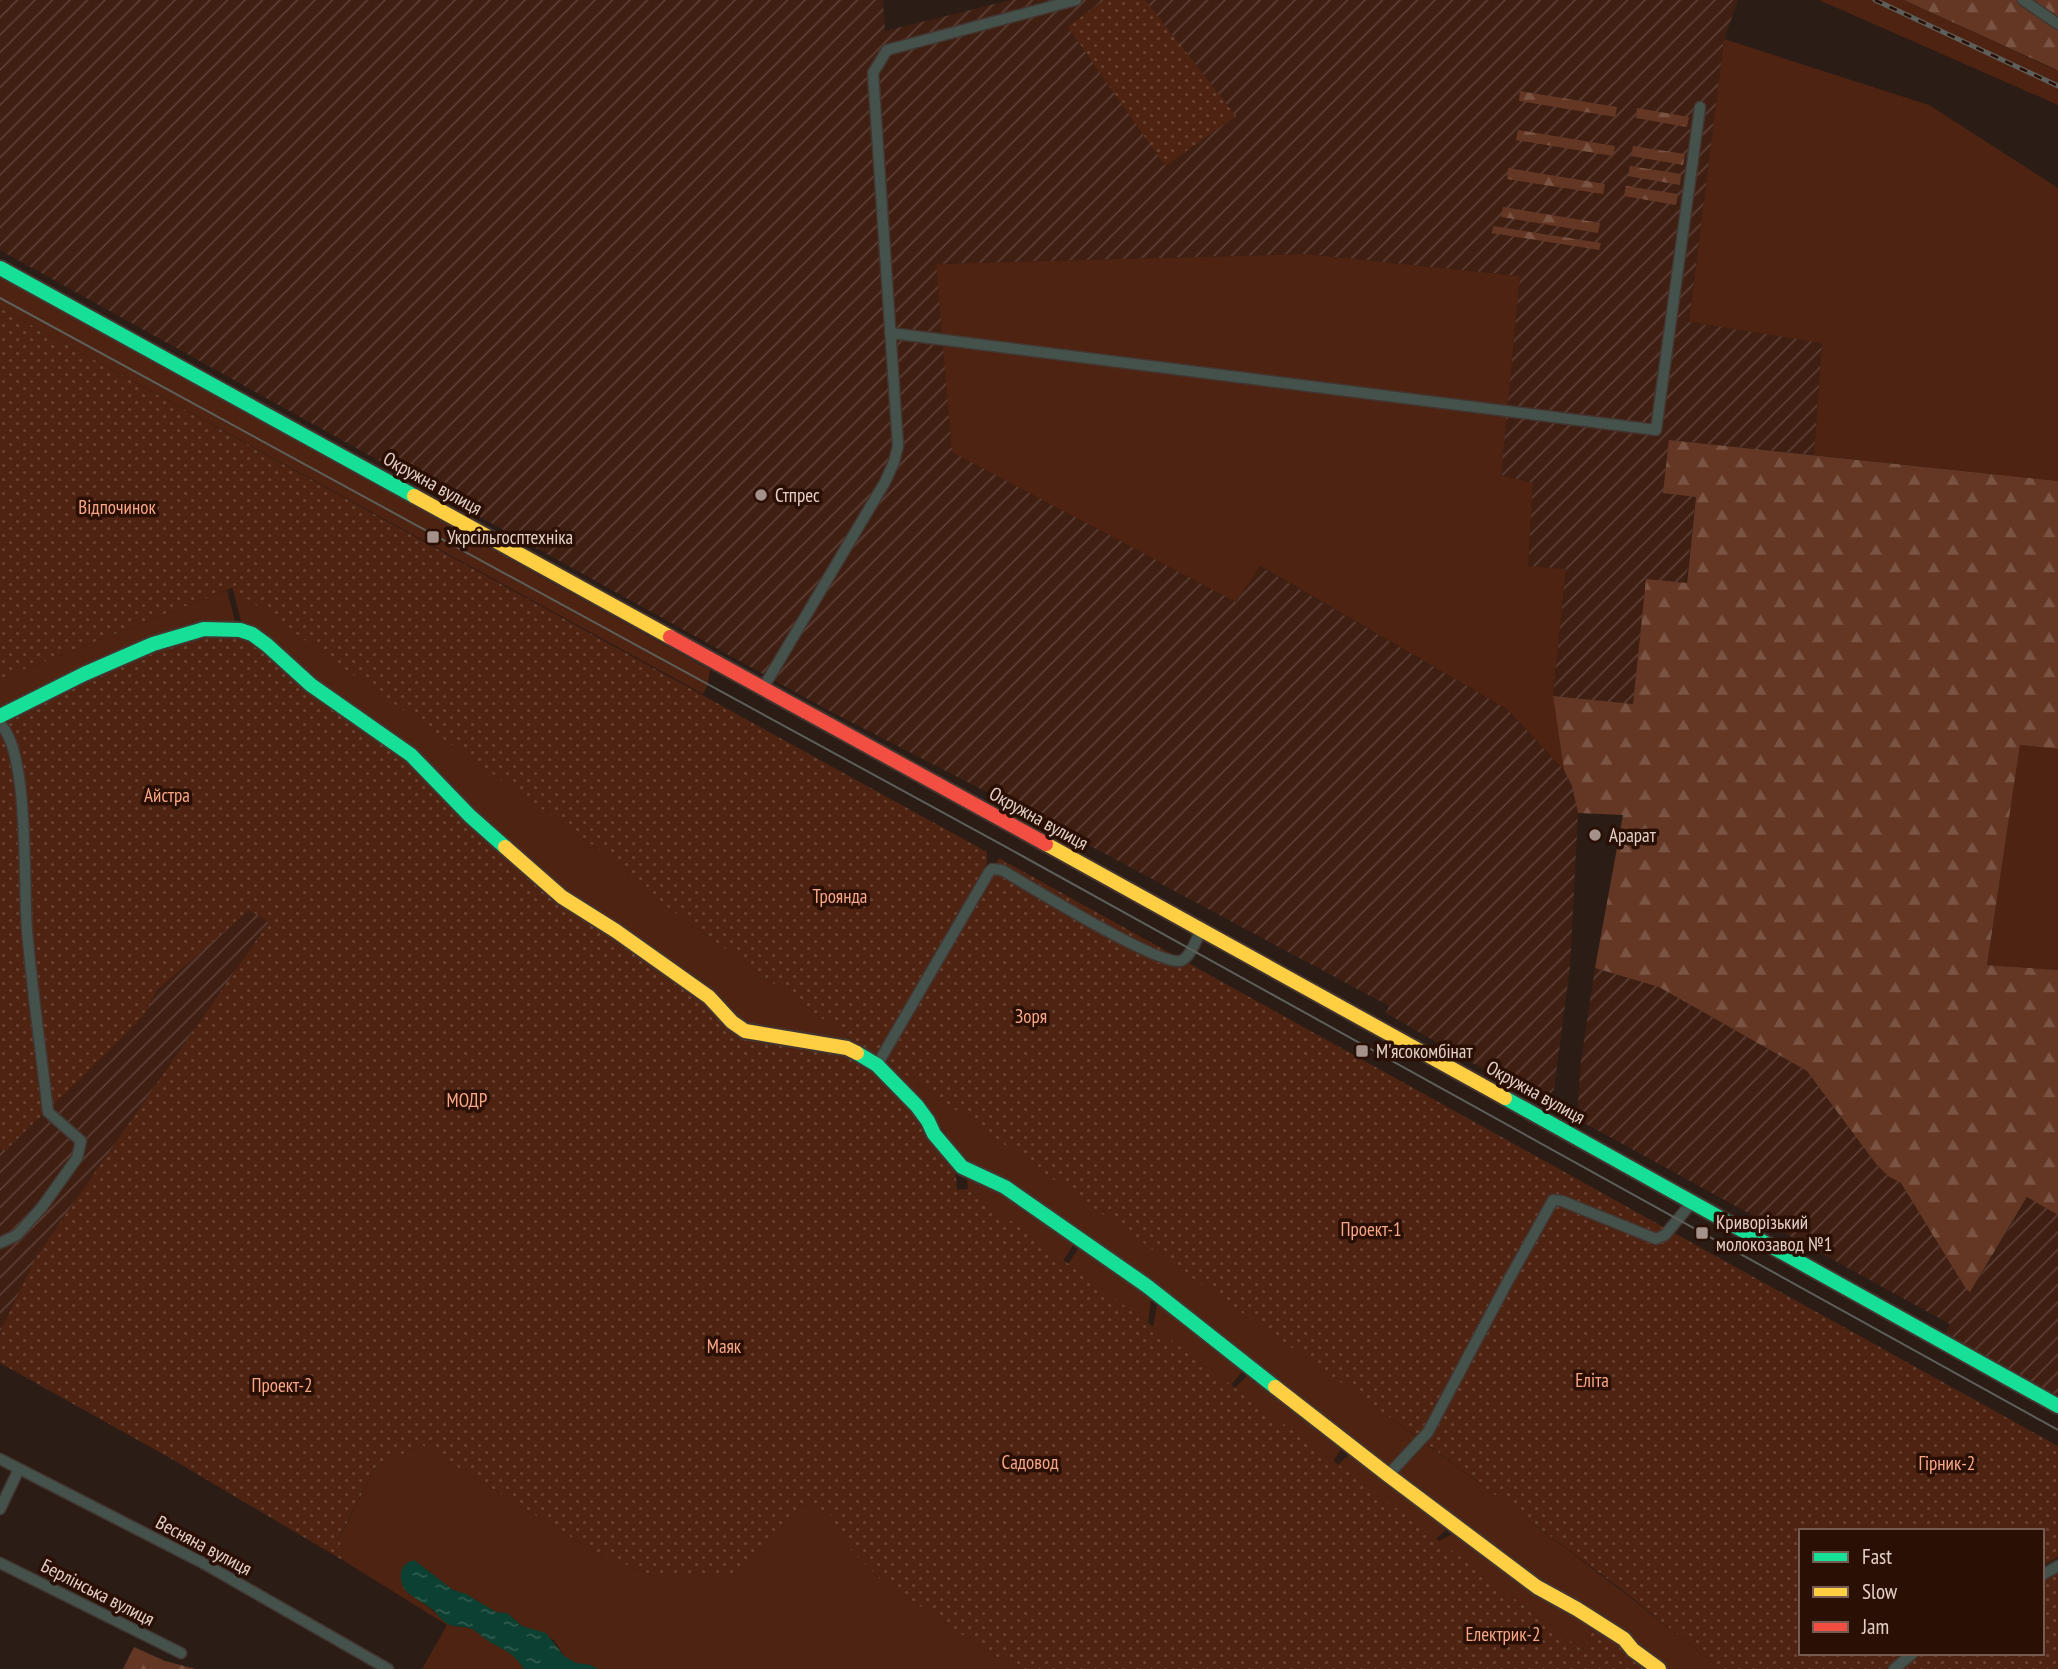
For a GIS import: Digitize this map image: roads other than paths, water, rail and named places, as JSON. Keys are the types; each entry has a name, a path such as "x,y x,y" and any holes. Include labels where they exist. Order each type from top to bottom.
{"main road":[{"name":"Окружна вулиця","path":"0,268 1693,1201 2058,1406"},
{"path":"0,716 83,674 153,644 204,629 228,628 252,634 311,685 411,755 470,816 562,897 616,931 709,997 732,1022 745,1031 847,1048 877,1065 917,1107 934,1134 962,1167 1005,1187 1136,1278 1388,1475 1537,1587 1624,1639 1633,1650 1659,1669"}],"street":[{"path":"763,688 886,482 898,446 873,73 887,50 1076,0"},
{"path":"2023,0 2058,24"},
{"path":"890,333 1656,430 1700,107"},
{"path":"0,724 6,732 20,781 27,932 48,1112 81,1141 77,1158 42,1207 16,1236 0,1243"},
{"path":"877,1065 992,869 1002,870 1130,944 1171,960 1179,961 1186,957 1201,930"},
{"path":"1388,1475 1428,1432 1553,1200 1562,1201 1656,1239 1665,1236 1693,1201"},
{"name":"Весняна вулиця","path":"0,1459 203,1563 388,1669"},
{"path":"0,1509 19,1469"},
{"name":"Берлінська вулиця","path":"0,1563 181,1653"},
{"path":"1894,1669 1911,1655"}],"water":[{"path":"414,1560 453,1590 466,1594 496,1612 507,1613 522,1626 546,1633 564,1656 576,1663 598,1669 524,1669 510,1653 474,1630 448,1624 403,1587 402,1569"}],"tram line":[{"path":"0,298 1031,861 2058,1430"}],"railway":[{"path":"1875,0 2058,86"}],"place":[{"name":"Стпрес","path":"761,495"},
{"name":"Укрсільгосптехніка","path":"433,537"},
{"name":"Арарат","path":"1595,835"},
{"name":"М'ясокомбінат","path":"1362,1051"},
{"name":"Криворізький молокозавод №1","path":"1702,1233"}],"park label":[{"name":"Відпочинок","path":"117,507"},
{"name":"Айстра","path":"167,795"},
{"name":"Троянда","path":"840,896"},
{"name":"Зоря","path":"1031,1016"},
{"name":"МОДР","path":"467,1100"},
{"name":"Проект-1","path":"1371,1229"},
{"name":"Маяк","path":"724,1346"},
{"name":"Еліта","path":"1592,1380"},
{"name":"Проект-2","path":"282,1385"},
{"name":"Садовод","path":"1030,1462"},
{"name":"Гірник-2","path":"1947,1463"},
{"name":"Електрик-2","path":"1503,1634"}]}
